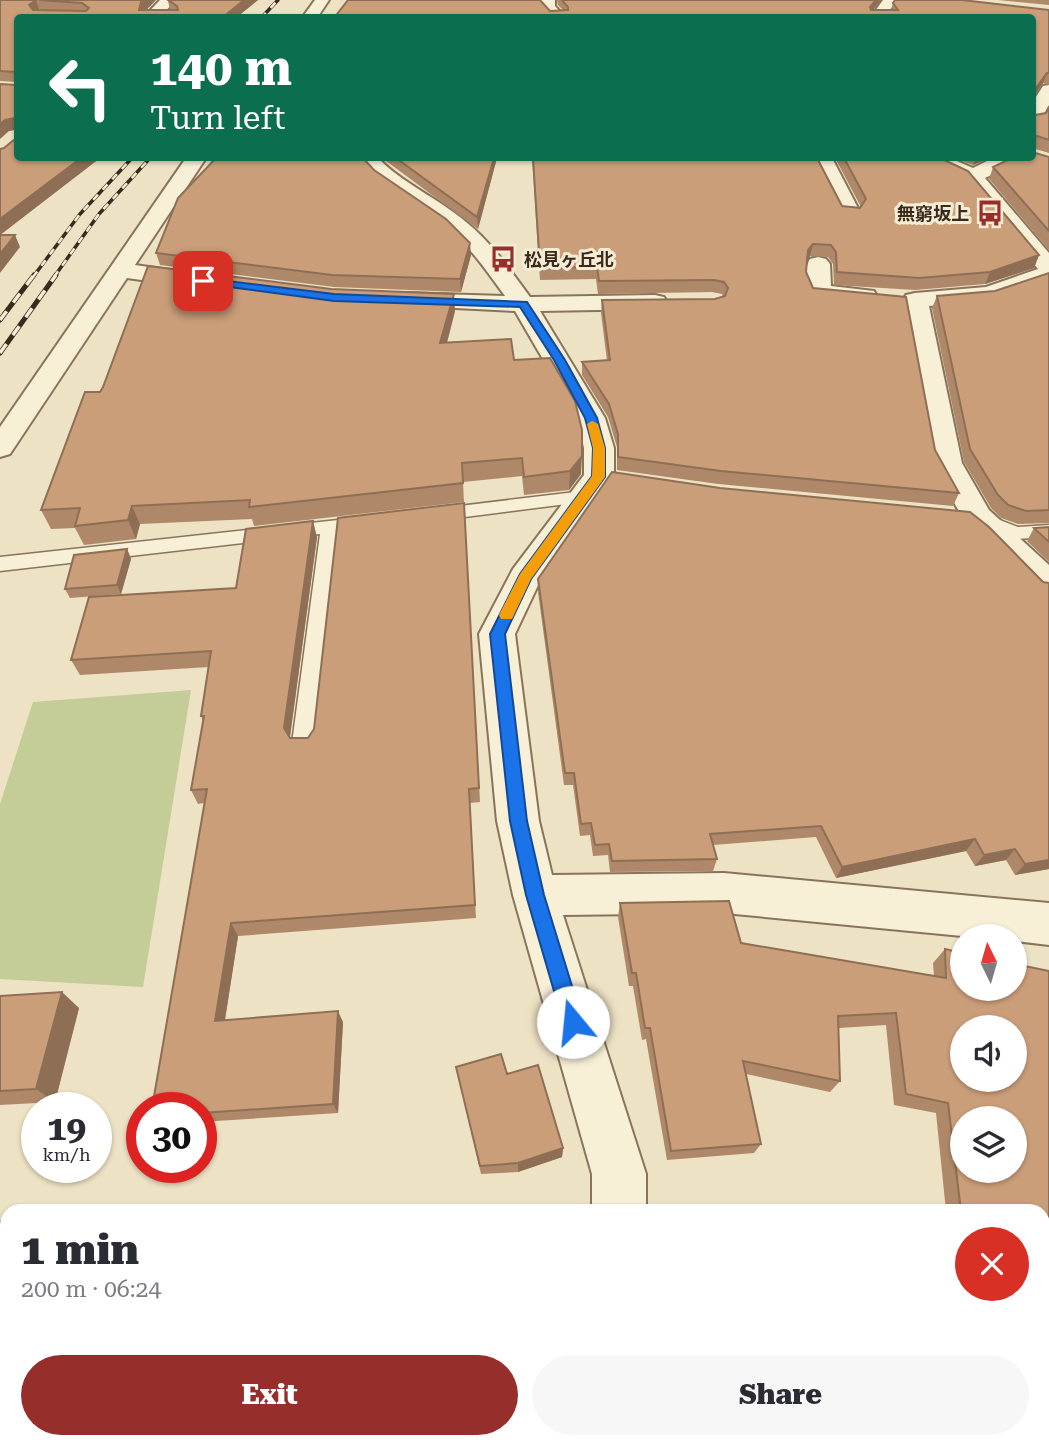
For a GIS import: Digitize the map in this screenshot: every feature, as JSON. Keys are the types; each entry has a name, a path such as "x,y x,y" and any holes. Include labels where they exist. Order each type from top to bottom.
{"street":[{"path":"153,14 169,0"},
{"path":"312,14 323,0"},
{"path":"879,14 891,0"},
{"path":"1036,112 1049,90"},
{"path":"0,448 194,161"},
{"path":"370,161 385,177 458,226 487,255 559,360 591,418 599,448 598,484 525,577 497,634 518,821 535,895 619,1174 620,1204"},
{"path":"823,211 854,219 824,161"},
{"path":"941,161 973,176 1049,268"},
{"path":"973,176 1001,161"},
{"path":"818,264 819,293 915,300 989,294 1049,273"},
{"path":"120,270 217,283"},
{"path":"374,299 523,304 675,302"},
{"path":"915,300 947,463 963,516 995,531 1049,585"},
{"path":"535,895 724,893 1049,924"}],"lane":[{"path":"410,517 598,484"},
{"path":"963,516 1016,533 1049,531"},
{"path":"0,564 383,520"},
{"path":"304,743 330,527"}],"green space":[{"path":"191,690 143,987 0,979 0,804 33,702"}],"building":[{"path":"0,0 36,0 29,5 33,10 86,11 89,8 82,3 39,0 144,0 139,10 178,10 177,6 168,0 244,0 227,14 14,14 14,72 0,71"},
{"path":"348,0 540,0 550,11 568,10 562,0 876,0 870,7 871,10 898,10 893,3 895,0 962,0 1049,10 1049,73 1036,88 1036,14 337,14"},
{"path":"0,84 14,85 14,118 0,124"},
{"path":"1049,107 1049,140 1037,136 1036,115 1046,113"},
{"path":"14,140 14,161 77,161 0,219 0,149"},
{"path":"1036,153 1049,157 1049,231 993,167 1005,161 1036,161"},
{"path":"213,161 366,161 374,170 446,219 470,243 460,279 332,275 156,253 178,198"},
{"path":"400,161 493,161 477,217"},
{"path":"533,161 819,161 842,206 860,208 866,199 846,161 946,161 968,171 1039,255 990,272 919,278 837,272 836,252 831,245 813,244 808,250 806,272 813,288 906,297 935,450 959,493 721,471 618,457 618,434 609,404 582,362 610,360 602,300 715,299 725,296 728,288 724,282 714,280 599,281 597,267 540,268"},
{"path":"0,235 15,235 0,254"},
{"path":"148,266 331,289 454,294 440,343 511,339 514,360 550,358 575,401 582,430 582,456 570,471 524,477 522,458 462,463 463,483 249,507 250,500 132,506 128,520 75,526 80,508 41,510 85,392 100,392 103,387"},
{"path":"1049,273 1049,510 1026,511 1008,505 998,495 970,449 937,296 995,291"},
{"path":"612,472 720,488 970,512 989,527 1043,582 1049,583 1049,860 1025,864 1015,849 984,855 975,839 842,867 821,826 710,834 717,859 612,861 609,844 595,845 591,823 581,824 574,773 565,773 538,579"},
{"path":"464,503 479,788 469,789 475,905 231,923 215,1021 338,1011 333,1104 217,1112 217,1092 155,1092 207,789 191,790 204,716 201,716 211,651 71,660 89,597 236,588 246,529 313,521 284,728 290,738 308,738 314,729 338,518"},
{"path":"1049,527 1049,542 1034,528"},
{"path":"127,549 117,585 65,589 74,555"},
{"path":"729,901 741,943 946,978 945,949 950,950 950,1001 1027,1001 1027,966 1049,971 1049,1204 960,1204 958,1183 1027,1183 1027,1106 950,1106 950,1120 948,1103 906,1094 896,1013 838,1016 840,1081 743,1061 761,1144 671,1151 650,1028 645,1028 636,973 632,973 620,903"},
{"path":"62,992 36,1089 0,1091 0,996"},
{"path":"501,1054 507,1074 538,1065 563,1148 518,1163 480,1166 456,1067"}],"railway":[{"path":"265,14 278,0"},
{"path":"33,277 80,214 129,161"},
{"path":"54,277 99,214 147,161"},
{"path":"0,320 34,275"},
{"path":"0,353 56,275"}],"slow traffic":[{"path":"506,615 525,577 599,477 599,448 592,424"}],"place":[{"name":"無窮坂上","path":"990,213"},
{"name":"松見ヶ丘北","path":"503,259"}],"route":[{"path":"203,281 334,298 523,304 559,360 591,418 599,448 599,477 525,577 497,634 518,821 535,895 573,1022"}]}
